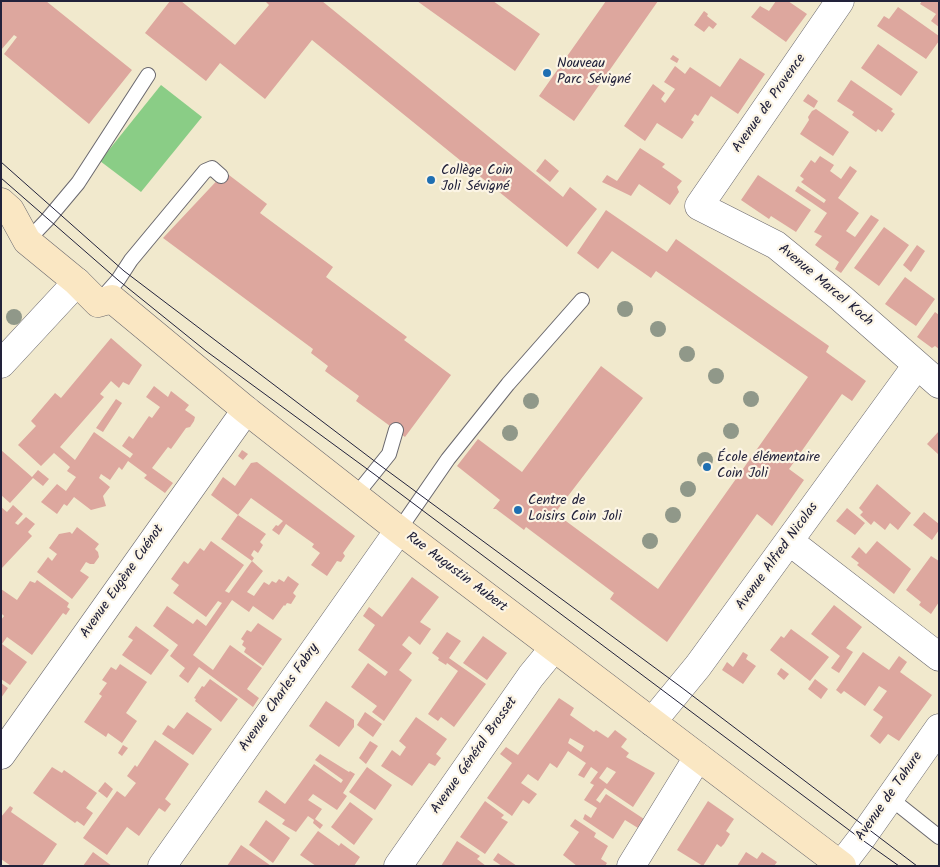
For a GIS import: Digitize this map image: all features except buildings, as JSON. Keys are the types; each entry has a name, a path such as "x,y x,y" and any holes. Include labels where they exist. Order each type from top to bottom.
{"main road":[{"path":"1,202 10,210 26,240 77,282 98,303"},
{"name":"Rue Augustin Aubert","path":"98,303 112,299 246,410 399,530 841,865"}],"street":[{"name":"Avenue de Provence","path":"699,206 840,1"},
{"name":"Avenue Marcel Koch","path":"699,206 776,245 841,298 939,384"},
{"path":"1,364 77,282"},
{"name":"Avenue Alfred Nicolas","path":"652,722 698,666 917,365"},
{"name":"Avenue Eugène Cuénot","path":"1,755 246,410"},
{"name":"Avenue Charles Fabry","path":"162,866 399,530"},
{"path":"789,541 939,657"},
{"name":"Avenue Général Brosset","path":"398,866 531,676 554,648"},
{"name":"Avenue de Tahure","path":"841,865 939,728"},
{"path":"631,866 698,757"}],"lane":[{"path":"26,240 47,220 78,183 148,76"},
{"path":"98,303 205,171 212,168 221,176"},
{"path":"399,530 448,459 508,384 582,300"},
{"path":"356,495 389,454 396,430"},
{"path":"890,798 939,836"}],"green space":[{"path":"161,85 202,117 141,192 100,161"}],"tram line":[{"path":"1,162 124,271 381,466 681,687 917,866"},
{"path":"1,178 118,280 206,351 899,866"}],"place":[{"name":"Nouveau Parc Sévigné","path":"547,73"},
{"name":"Collège Coin Joli Sévigné","path":"431,180"},
{"name":"École élémentaire Coin Joli","path":"707,467"},
{"name":"Centre de Loisirs Coin Joli","path":"518,510"}]}
